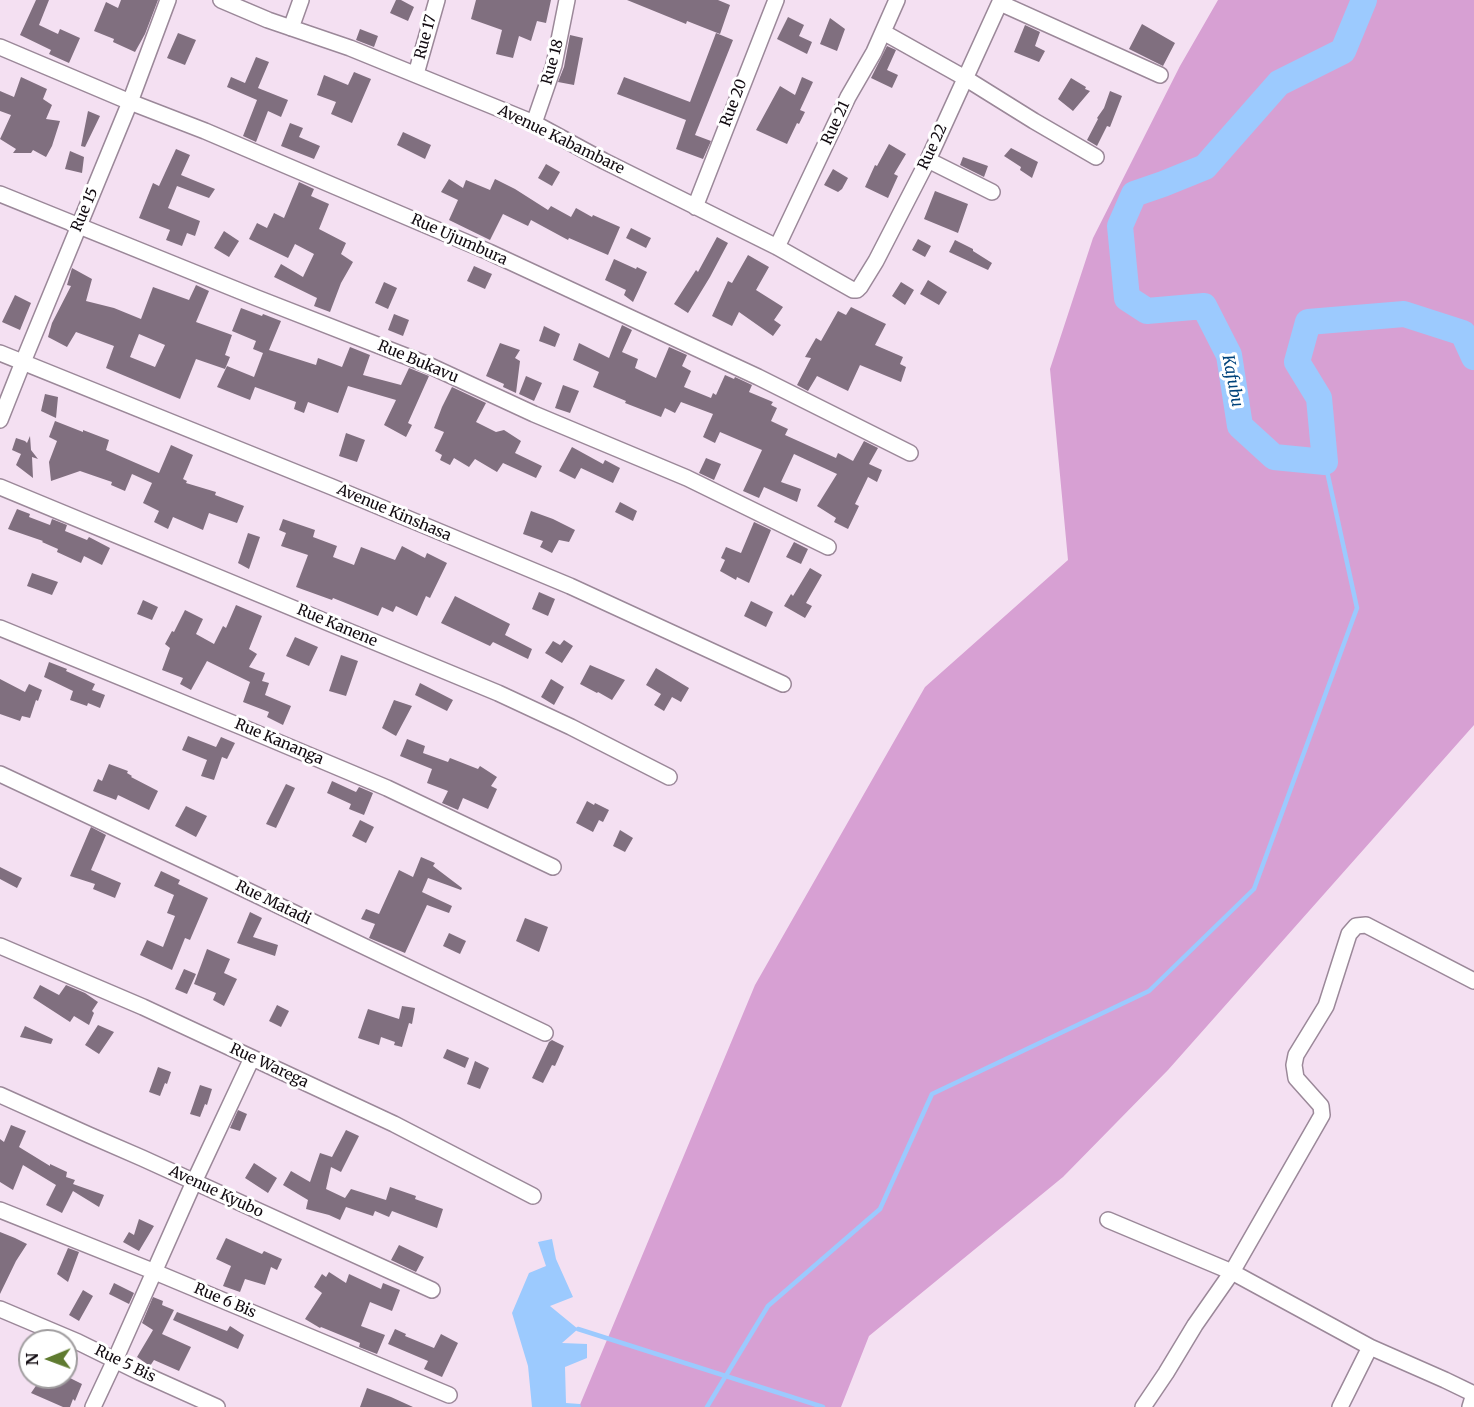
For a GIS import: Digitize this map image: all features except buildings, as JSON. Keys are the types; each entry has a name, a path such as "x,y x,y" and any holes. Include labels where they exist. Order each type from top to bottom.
{"street":[{"name":"Rue 15","path":"0,420 130,102 168,0"},
{"name":"Avenue Kabambare","path":"221,0 268,20 350,48 534,123 857,290"},
{"path":"291,28 301,0"},
{"name":"Rue 17","path":"416,74 437,0"},
{"name":"Rue 18","path":"534,123 554,65 567,0"},
{"name":"Rue 20","path":"695,207 776,0"},
{"name":"Rue 21","path":"777,247 848,97 874,52 897,0"},
{"path":"1001,1 1160,75"},
{"name":"Rue 22","path":"857,290 876,261 928,160 1001,1"},
{"path":"883,32 965,78 1034,122 1096,157"},
{"name":"Rue Ujumbura","path":"0,47 489,252 758,376 910,453"},
{"path":"928,160 992,192"},
{"name":"Rue Bukavu","path":"0,194 426,364 534,414 687,478 828,547"},
{"name":"Avenue Kinshasa","path":"0,352 570,586 783,684"},
{"name":"Rue Kanene","path":"0,487 498,693 669,777"},
{"name":"Rue Kananga","path":"0,628 387,788 553,867"},
{"name":"Rue Matadi","path":"0,774 545,1033"},
{"path":"1143,1407 1232,1272 1322,1115 1321,1106 1296,1078 1294,1065 1296,1055 1326,1006 1349,934 1356,926 1366,925 1474,981"},
{"name":"Rue Warega","path":"0,946 143,1007 394,1124 533,1196"},
{"path":"93,1407 252,1058"},
{"name":"Avenue Kyubo","path":"0,1095 432,1290"},
{"name":"Rue 6 Bis","path":"0,1210 449,1395"},
{"path":"1108,1220 1232,1272 1370,1347 1474,1393 1470,1407"},
{"name":"Rue 5 Bis","path":"0,1309 69,1338 217,1407"},
{"path":"1340,1407 1370,1347"}],"shaded area":[{"path":"1218,0 1474,0 1474,725 1168,1070 1063,1177 869,1336 841,1407 579,1407 755,985 925,687 1068,560 1050,369 1093,238 1180,66"}],"water":[{"path":"552,1239 556,1259 573,1297 550,1306 578,1329 562,1343 587,1344 587,1358 565,1367 566,1403 580,1404 581,1407 532,1407 528,1366 512,1313 529,1273 546,1266 538,1242"}],"waterway":[{"name":"Kafubu","path":"1364,0 1343,51 1279,83 1205,167 1134,194 1120,226 1127,298 1147,311 1204,306 1229,355 1240,426 1274,457 1325,462 1319,398 1297,362 1308,322 1404,314 1463,333 1474,357"},
{"path":"707,1407 768,1306 880,1209 932,1094 1149,991 1254,889 1357,608 1325,462"},
{"path":"578,1329 823,1407"}]}
